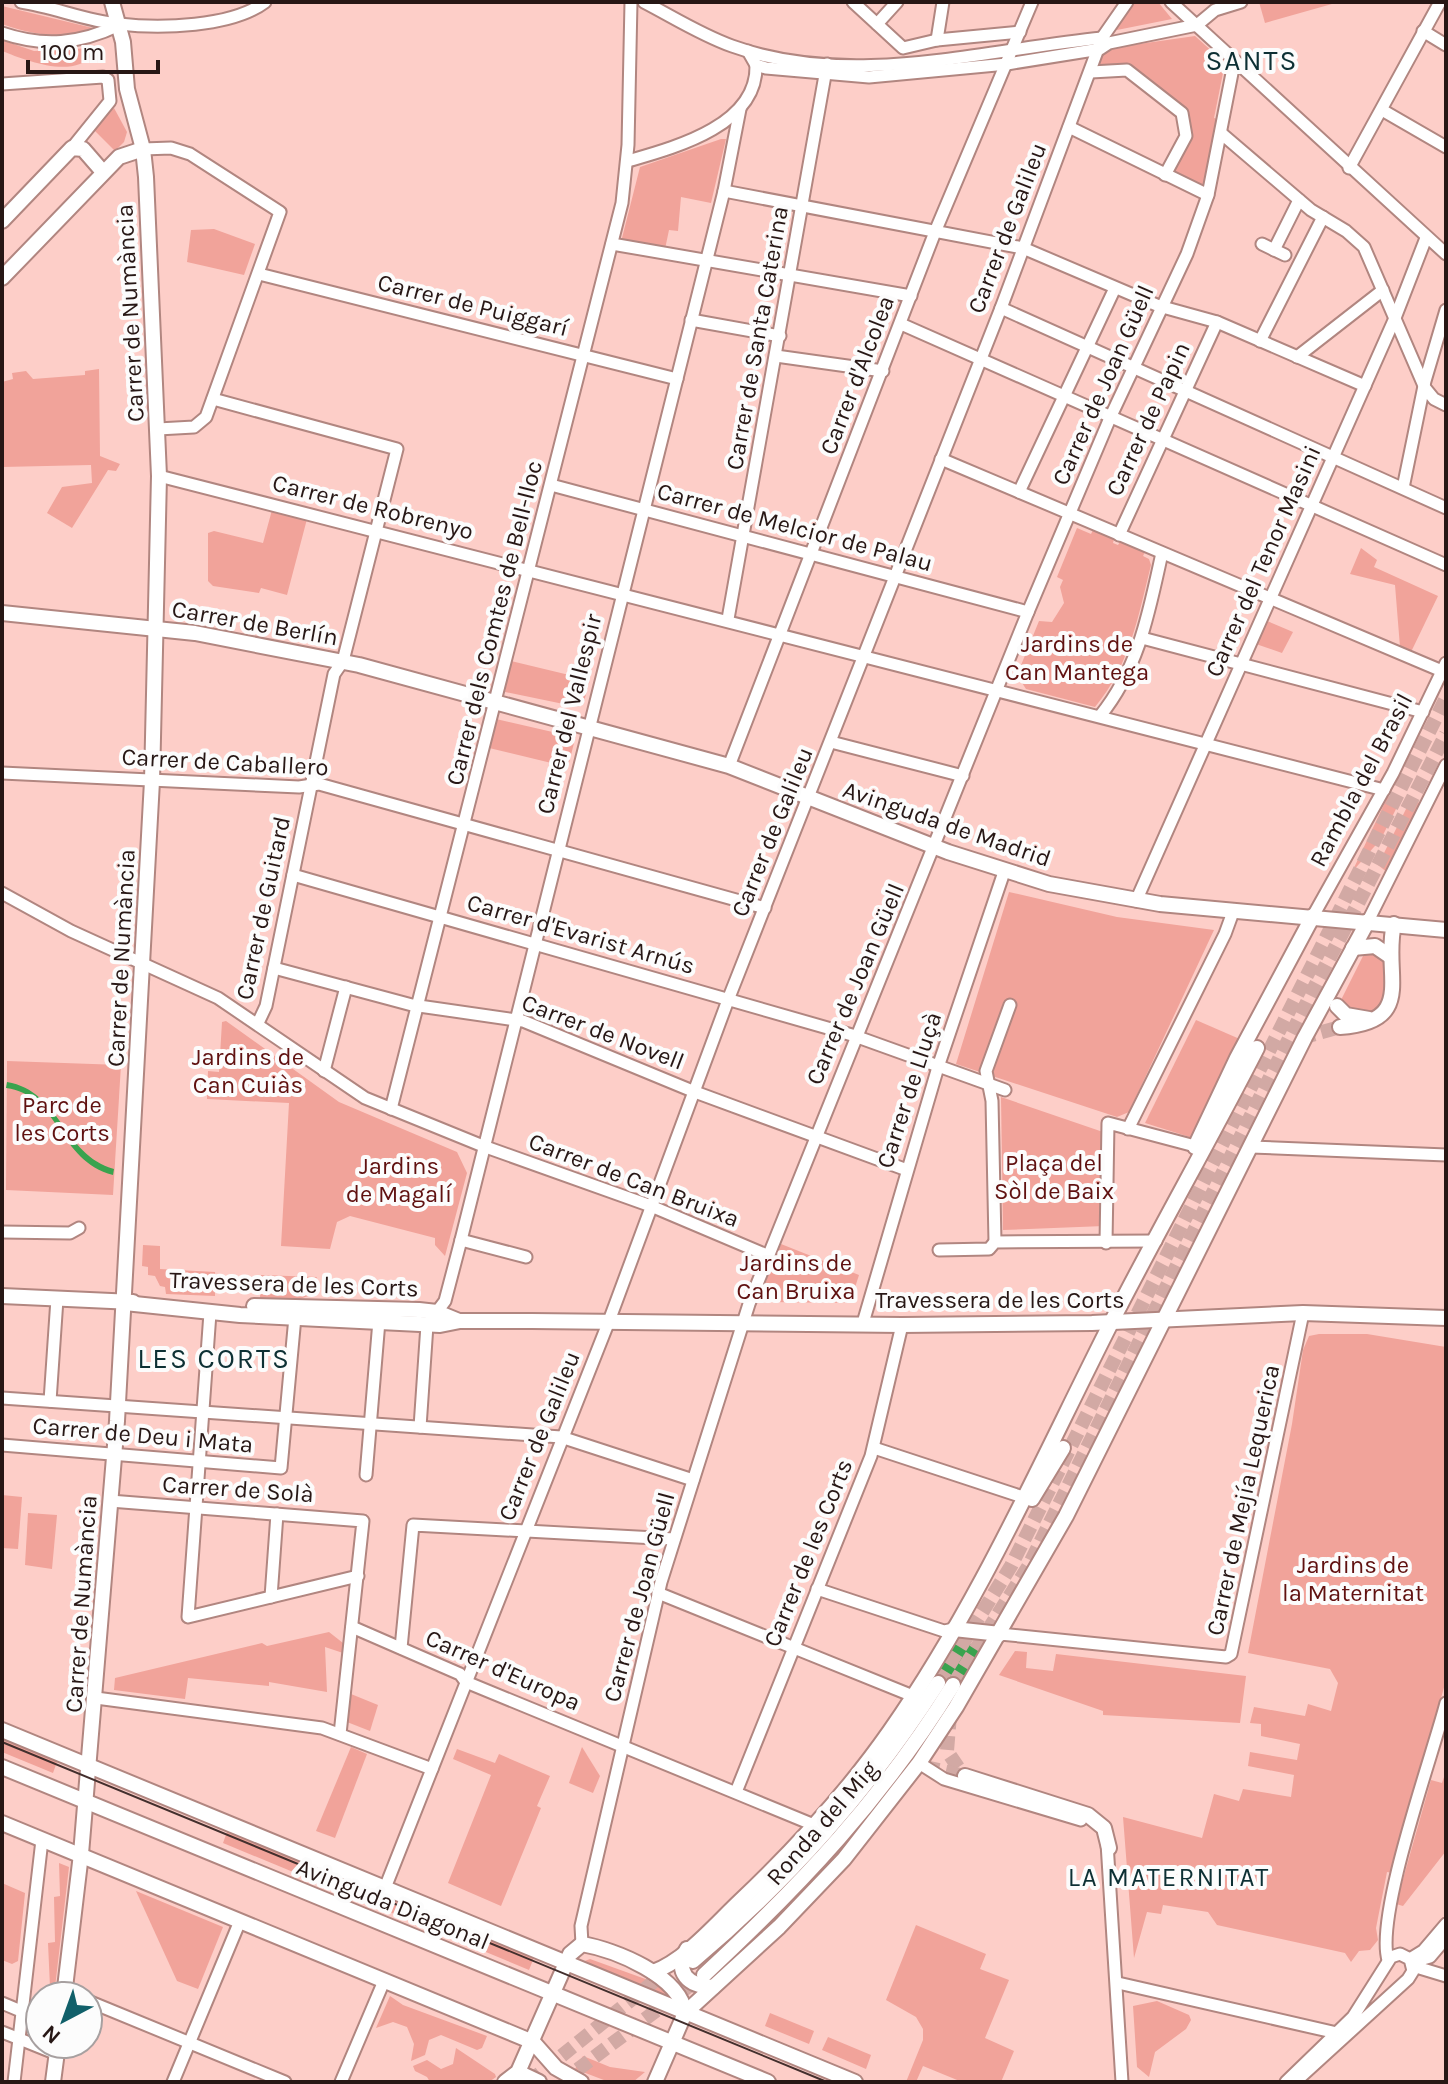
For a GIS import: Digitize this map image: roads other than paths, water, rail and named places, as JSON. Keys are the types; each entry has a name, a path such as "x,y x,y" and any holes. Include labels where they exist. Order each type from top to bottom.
{"main road":[{"name":"Carrer de Numància","path":"69,1980 87,1764 96,1698 125,1303 157,628 158,429 143,149 132,113 119,24 112,2"},
{"path":"2,221 72,148 83,149 103,172"},
{"path":"2,278 119,157 143,149"},
{"name":"Carrer de Berlín","path":"2,613 157,628 343,661 495,701"},
{"name":"Avinguda de Madrid","path":"495,701 729,766 1004,872 1136,901 1446,930"},
{"path":"1182,1190 1195,1146 1247,1037 1313,916"},
{"path":"655,2082 685,2013 709,1981 826,1879 919,1763 1000,1634 1066,1516 1368,921"},
{"path":"1340,1027 1373,1019 1392,1001 1395,980 1391,957 1394,924"},
{"path":"1353,948 1375,946 1391,957"},
{"path":"1337,1006 1353,1017 1373,1019"},
{"path":"709,1981 697,1985 684,1976 681,1964 814,1825 890,1731 954,1629 1257,1048"},
{"name":"Travessera de les Corts","path":"2,1296 125,1303 437,1312 459,1321"},
{"name":"Travessera de les Corts","path":"125,1303 210,1313 427,1325 459,1321 902,1325 1112,1322 1303,1313 1446,1318"},
{"path":"978,1584 1063,1448"},
{"path":"954,1629 1000,1634"},
{"name":"Ronda del Mig","path":"690,1955 772,1891 887,1761 938,1683"},
{"name":"Ronda del Mig","path":"709,1981 837,1844 903,1763 953,1685"},
{"path":"2,1730 855,2082"},
{"path":"838,1818 875,1762 890,1731"},
{"path":"837,1844 937,1736"},
{"name":"Avinguda Diagonal","path":"2,1767 768,2082"},
{"path":"965,1776 1088,1815 1104,1828 1109,1848"},
{"path":"2,1823 533,2042 556,2068 581,2082"},
{"path":"505,2082 518,2072 566,1962 582,1944 653,1972 682,1997 685,2013"},
{"path":"653,1972 690,1955"},
{"path":"53,2082 56,2060"},
{"path":"518,2072 539,2082"}],"street":[{"path":"21,2 119,24 220,21 245,14 265,2"},
{"path":"668,15 674,2"},
{"path":"853,2 903,48 937,40 1020,32"},
{"path":"877,24 897,2"},
{"path":"937,40 943,2"},
{"name":"Carrer d'Alcolea","path":"729,766 935,232 1032,2"},
{"name":"Carrer de Galileu","path":"385,1888 609,1321 728,1000 1001,308 1101,43 1127,2"},
{"path":"1171,2 1234,63 1446,254"},
{"path":"748,51 756,65 827,69 1109,43 1197,25 1215,10 1241,2"},
{"path":"1349,168 1440,2"},
{"path":"636,8 668,15"},
{"path":"636,8 668,15 748,51 869,77 1007,64 1101,43"},
{"name":"Carrer dels Comtes de Bell-lloc","path":"391,1109 612,244 628,161 636,8"},
{"path":"2,33 49,43 86,39 119,24"},
{"path":"1423,31 1446,45"},
{"name":"Carrer de Joan Güell","path":"582,1944 581,1926 658,1593 744,1322 815,1135 1069,513 1187,254 1208,195 1234,63"},
{"name":"Carrer del Vallespir","path":"427,1325 445,1301 461,1240 724,191 740,109 754,85 756,65"},
{"name":"Carrer de Santa Caterina","path":"728,619 827,69"},
{"path":"1091,72 1127,70 1182,113 1186,136 1165,175"},
{"path":"2,84 103,77 110,89 110,101 72,148"},
{"path":"628,161 687,142 740,109"},
{"path":"1382,110 1446,147"},
{"path":"1069,127 1208,195"},
{"path":"1222,134 1299,200 1364,247 1425,388 1434,399 1446,405"},
{"path":"143,149 178,149 280,212 213,399 200,423 158,429"},
{"path":"724,191 1023,248 1161,307 1217,322 1365,386"},
{"path":"1262,244 1279,252 1299,200"},
{"path":"1260,341 1323,217"},
{"name":"Carrer del Tenor Masini","path":"1136,901 1395,318 1426,238"},
{"path":"612,244 911,296"},
{"name":"Carrer de Puiggarí","path":"259,274 677,379"},
{"path":"1019,492 1115,288"},
{"path":"1297,357 1383,290"},
{"path":"1001,308 1184,393 1446,508"},
{"path":"1403,488 1446,310"},
{"path":"691,320 780,336"},
{"name":"Carrer de Papin","path":"1119,535 1217,322"},
{"path":"901,324 1446,565"},
{"path":"776,356 883,371"},
{"name":"Carrer de Guitard","path":"213,399 397,449 343,661 334,674 274,968 258,1023"},
{"path":"941,459 1271,599 1444,667"},
{"name":"Carrer de Robrenyo","path":"159,476 728,619 1384,790"},
{"name":"Carrer de Melcior de Palau","path":"551,485 1028,612"},
{"path":"1100,716 1128,676 1142,638 1162,553"},
{"path":"1142,638 1423,712"},
{"name":"Rambla del Brasil","path":"1313,916 1384,790 1444,667"},
{"path":"831,742 963,776"},
{"path":"1368,921 1437,798 1446,765"},
{"name":"Carrer de Caballero","path":"2,773 311,785 465,824 765,908"},
{"name":"Carrer de Lluçà","path":"863,1323 938,1067 1004,872"},
{"name":"Carrer d'Evarist Arnús","path":"293,875 856,1036 1005,1090"},
{"name":"Carrer de Can Bruixa","path":"2,893 71,931 209,993 258,1023 365,1098 483,1146 651,1206 769,1256"},
{"path":"1128,1129 1233,912"},
{"name":"Carrer de Novell","path":"274,968 419,1006 515,1018 695,1092 907,1170"},
{"path":"324,1071 346,987"},
{"path":"939,1250 989,1249 995,1242 992,1101 986,1071 1010,1005"},
{"path":"1106,1243 1108,1123 1195,1146"},
{"path":"1251,1147 1446,1155"},
{"path":"2,1232 70,1233 79,1228"},
{"path":"461,1240 526,1257"},
{"path":"995,1242 1156,1241"},
{"path":"50,1401 57,1299"},
{"path":"210,1313 188,1617 358,1576 340,1734"},
{"name":"Carrer de Mejía Lequerica","path":"1000,1634 1226,1657 1231,1654 1303,1313"},
{"path":"286,1417 295,1317"},
{"path":"366,1475 379,1321"},
{"path":"420,1427 427,1325"},
{"name":"Carrer de les Corts","path":"736,1792 874,1448 902,1325"},
{"path":"2,1398 561,1437 693,1480"},
{"name":"Carrer de Deu i Mata","path":"2,1445 281,1468 286,1417"},
{"path":"874,1448 1023,1497"},
{"name":"Carrer de Solà","path":"110,1501 363,1521 358,1576"},
{"path":"271,1597 277,1514"},
{"path":"401,1648 413,1525 674,1539"},
{"path":"817,1589 944,1631 954,1629"},
{"path":"658,1593 913,1696"},
{"name":"Carrer d'Europa","path":"352,1627 460,1674 466,1682 814,1825"},
{"path":"96,1698 316,1727 432,1769"},
{"path":"1401,1982 1387,1975 1385,1950 1391,1900 1446,1703"},
{"path":"919,1763 944,1779 1092,1824 1102,1834 1109,1848 1122,2082"},
{"path":"14,2082 22,2041 22,2012 42,1840"},
{"path":"173,2082 240,1921"},
{"path":"1295,2082 1410,1977 1412,1962 1446,1924"},
{"path":"1412,1962 1430,1957 1446,1938"},
{"path":"1286,2082 1366,2000 1387,1962 1400,1954 1446,1976"},
{"path":"341,2082 384,1981"},
{"path":"1118,1983 1337,2033"},
{"path":"2,2003 22,2012"},
{"path":"104,2008 285,2082"},
{"path":"2,2032 22,2041"}],"tunnel":[{"path":"938,1683 1011,1566 1446,698"},
{"path":"953,1685 1028,1567 1316,984 1446,734"},
{"path":"1301,1038 1340,1027"},
{"path":"950,1715 947,1751 962,1773"},
{"path":"885,1779 925,1767 965,1776"},
{"path":"529,2082 667,1971"},
{"path":"561,2082 701,1977"}],"tram line":[{"path":"2,1742 827,2082"}],"district":[{"name":"SANTS","path":"1252,60"},
{"name":"LES CORTS","path":"214,1358"},
{"name":"LA MATERNITAT","path":"1169,1877"}],"park label":[{"name":"Jardins de Can Mantega","path":"1077,658"},
{"name":"Jardins de Can Cuiàs","path":"248,1071"},
{"name":"Parc de les Corts","path":"62,1119"},
{"name":"Plaça del Sòl de Baix","path":"1054,1177"},
{"name":"Jardins de Magalí","path":"399,1180"},
{"name":"Jardins de Can Bruixa","path":"796,1277"},
{"name":"Jardins de la Maternitat","path":"1353,1579"}]}
